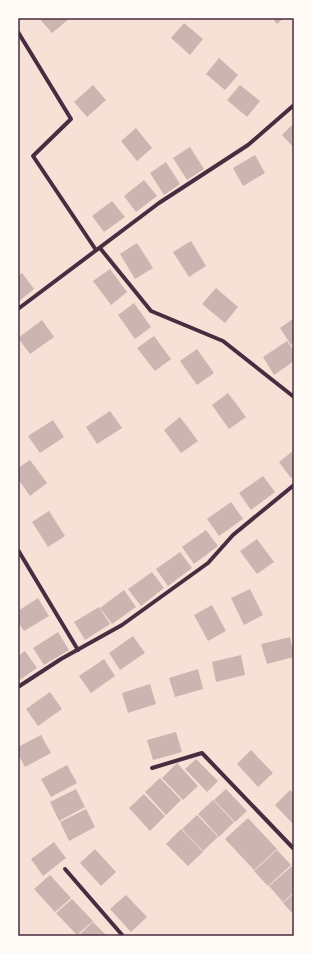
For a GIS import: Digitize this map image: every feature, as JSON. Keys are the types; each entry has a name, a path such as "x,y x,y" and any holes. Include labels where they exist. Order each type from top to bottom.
{"street":[{"path":"18,32 71,119 34,156 98,249 151,311 223,341 294,397"},
{"path":"18,309 159,203 248,145 294,105"},
{"path":"18,687 122,625 208,563 233,535 294,485"},
{"path":"18,550 78,650"},
{"path":"152,768 202,753 294,849"},
{"path":"65,869 122,936"}],"building":[{"path":"39,18 70,18 52,33"},
{"path":"272,18 284,18 277,24"},
{"path":"184,23 203,39 190,55 171,38"},
{"path":"219,58 238,75 225,90 206,74"},
{"path":"93,85 106,100 87,117 74,102"},
{"path":"240,85 260,101 247,117 227,100"},
{"path":"294,123 294,148 282,135"},
{"path":"136,128 152,148 137,161 121,141"},
{"path":"190,147 204,169 187,180 173,158"},
{"path":"255,155 265,173 243,186 233,168"},
{"path":"166,162 180,184 164,195 150,173"},
{"path":"144,180 157,196 136,212 124,196"},
{"path":"112,201 125,217 104,232 92,216"},
{"path":"191,241 206,266 189,277 173,252"},
{"path":"137,243 153,268 135,279 120,254"},
{"path":"110,269 127,292 111,305 93,281"},
{"path":"22,273 34,289 18,302 18,276"},
{"path":"216,288 238,307 225,323 202,304"},
{"path":"134,303 151,327 135,339 118,315"},
{"path":"294,318 294,343 291,345 280,328"},
{"path":"42,320 54,337 30,354 18,338"},
{"path":"154,336 171,359 155,371 137,348"},
{"path":"287,341 294,351 294,361 274,375 263,357"},
{"path":"197,349 214,373 197,385 180,361"},
{"path":"228,393 246,417 229,429 212,405"},
{"path":"110,411 122,428 97,444 86,427"},
{"path":"180,417 198,441 181,453 164,430"},
{"path":"53,420 64,437 40,453 28,436"},
{"path":"294,450 294,476 291,478 279,462"},
{"path":"30,460 47,483 30,496 18,479 18,468"},
{"path":"263,476 275,492 251,510 239,493"},
{"path":"231,502 243,519 219,536 207,519"},
{"path":"49,511 65,536 48,547 32,522"},
{"path":"206,530 218,546 194,564 182,547"},
{"path":"257,539 274,562 257,574 240,551"},
{"path":"180,552 192,568 168,586 156,569"},
{"path":"152,572 164,588 141,606 128,589"},
{"path":"250,589 263,615 244,625 231,598"},
{"path":"124,590 136,607 112,624 100,608"},
{"path":"38,598 49,616 24,631 18,622 18,611"},
{"path":"212,605 226,631 208,641 194,615"},
{"path":"99,607 110,624 85,640 74,622"},
{"path":"58,632 69,650 44,665 33,648"},
{"path":"133,636 145,653 120,670 109,653"},
{"path":"290,637 294,657 267,664 261,644"},
{"path":"25,651 37,668 18,681 18,656"},
{"path":"241,655 245,675 216,682 212,662"},
{"path":"104,659 115,676 91,693 79,676"},
{"path":"198,669 203,689 175,697 169,678"},
{"path":"150,684 156,704 128,713 122,693"},
{"path":"50,692 62,709 38,726 26,709"},
{"path":"176,732 182,752 153,760 147,740"},
{"path":"41,735 51,753 25,767 18,754 18,747"},
{"path":"251,750 273,773 258,787 237,764"},
{"path":"196,759 218,781 207,792 185,769"},
{"path":"177,763 198,786 183,800 162,778"},
{"path":"67,765 77,783 51,797 41,779"},
{"path":"160,778 181,800 166,815 145,792"},
{"path":"76,789 85,807 59,821 50,802"},
{"path":"226,789 247,811 235,822 214,800"},
{"path":"290,790 294,794 294,825 275,805"},
{"path":"144,794 165,816 150,831 129,808"},
{"path":"213,800 234,822 219,837 198,814"},
{"path":"86,809 95,827 69,841 60,822"},
{"path":"197,815 218,837 203,851 182,829"},
{"path":"248,818 277,849 254,870 225,839"},
{"path":"181,829 203,852 188,866 166,844"},
{"path":"54,842 66,858 43,876 31,859"},
{"path":"95,849 116,872 101,886 80,863"},
{"path":"277,850 291,865 268,886 254,871"},
{"path":"292,866 294,868 294,892 283,902 269,886"},
{"path":"50,875 71,898 55,912 34,889"},
{"path":"294,893 294,915 283,903"},
{"path":"126,895 147,917 131,932 110,909"},
{"path":"72,899 93,921 77,935 56,913"},
{"path":"93,922 107,936 78,936"}]}
